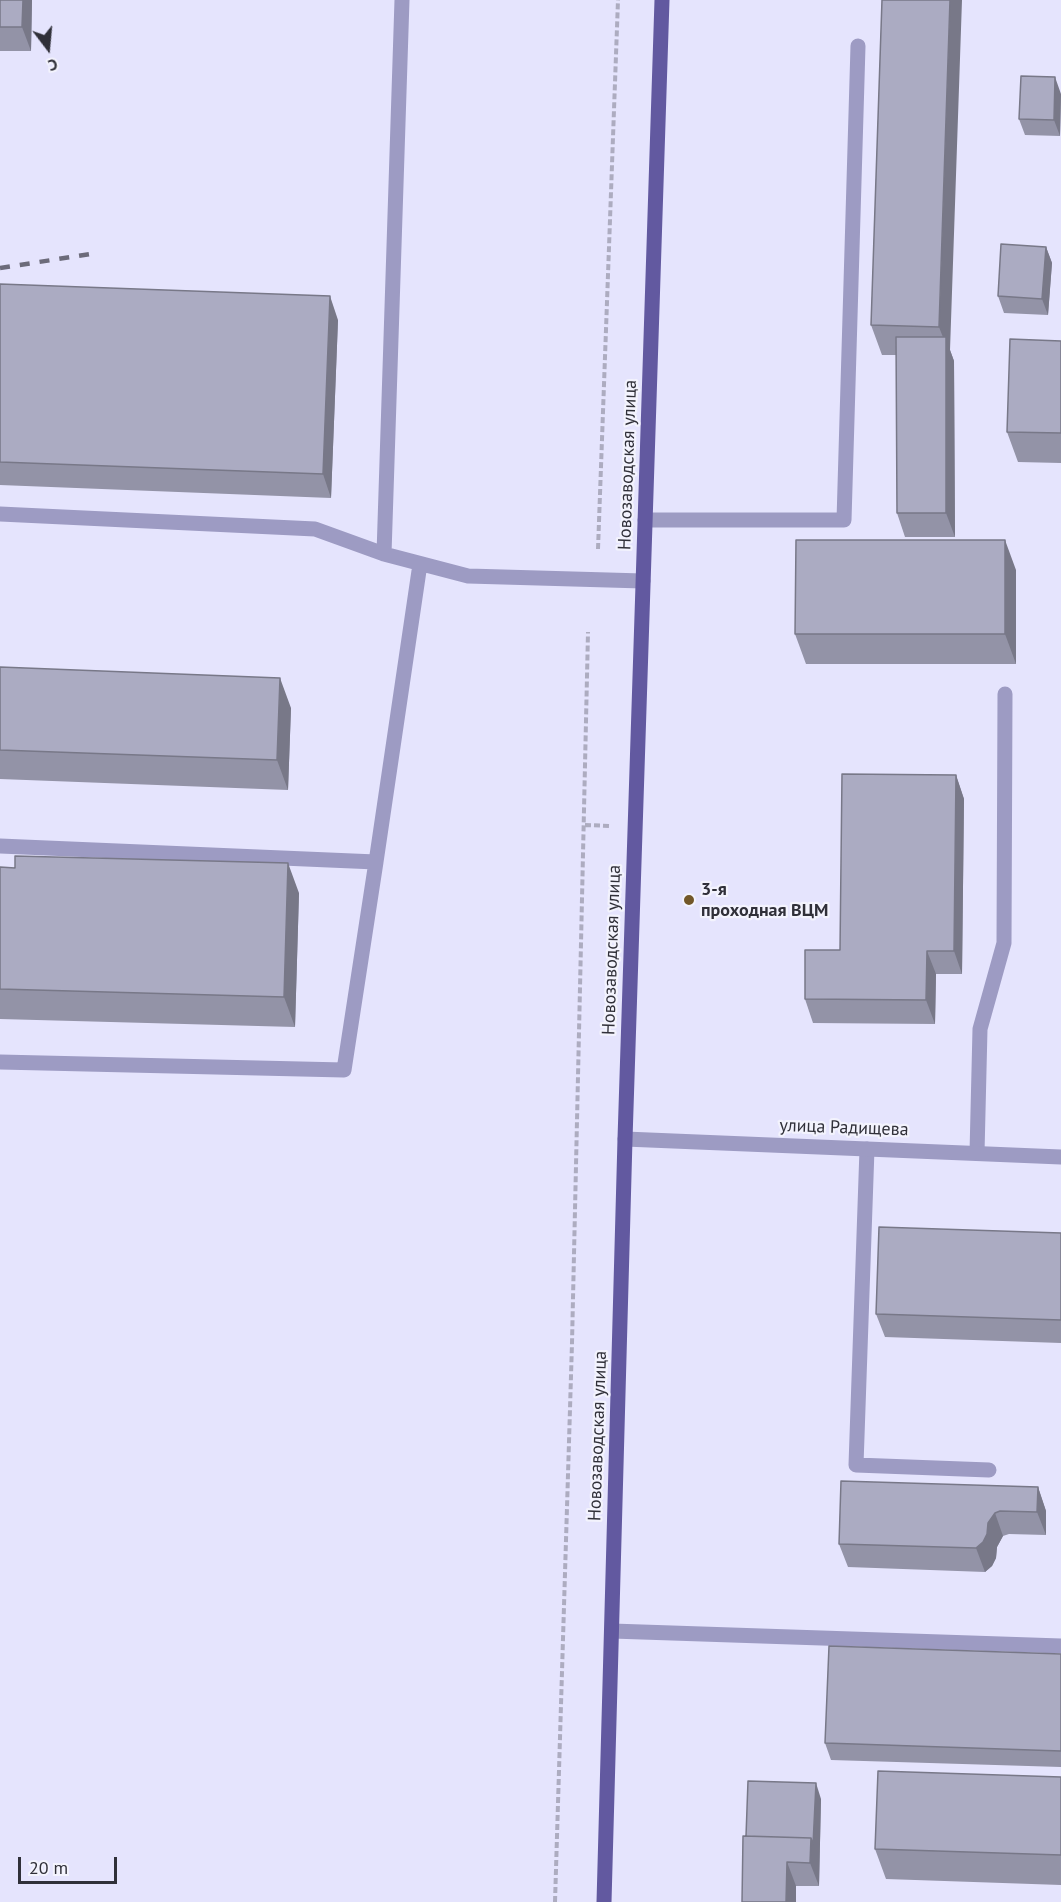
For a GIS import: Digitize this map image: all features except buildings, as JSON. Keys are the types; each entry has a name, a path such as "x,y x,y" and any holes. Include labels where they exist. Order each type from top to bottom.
{"main road":[{"name":"Новозаводская улица","path":"604,1902 625,1139 662,0"}],"street":[{"path":"384,554 402,0"},
{"path":"645,519 844,520 858,46"},
{"path":"0,514 315,529 384,554 468,576 643,581"},
{"path":"0,1062 344,1070 420,564"},
{"path":"977,1153 980,1029 1004,943 1005,694"},
{"path":"0,846 376,862"},
{"name":"улица Радищева","path":"625,1139 1061,1157"},
{"path":"867,1149 856,1465 989,1470"},
{"path":"612,1631 1061,1646"}],"path":[{"path":"598,549 618,0"},
{"path":"555,1902 585,825 588,632"},
{"path":"585,825 611,826"}],"railway":[{"path":"0,268 97,253"}],"place":[{"name":"3-я проходная ВЦМ","path":"689,900"}]}
